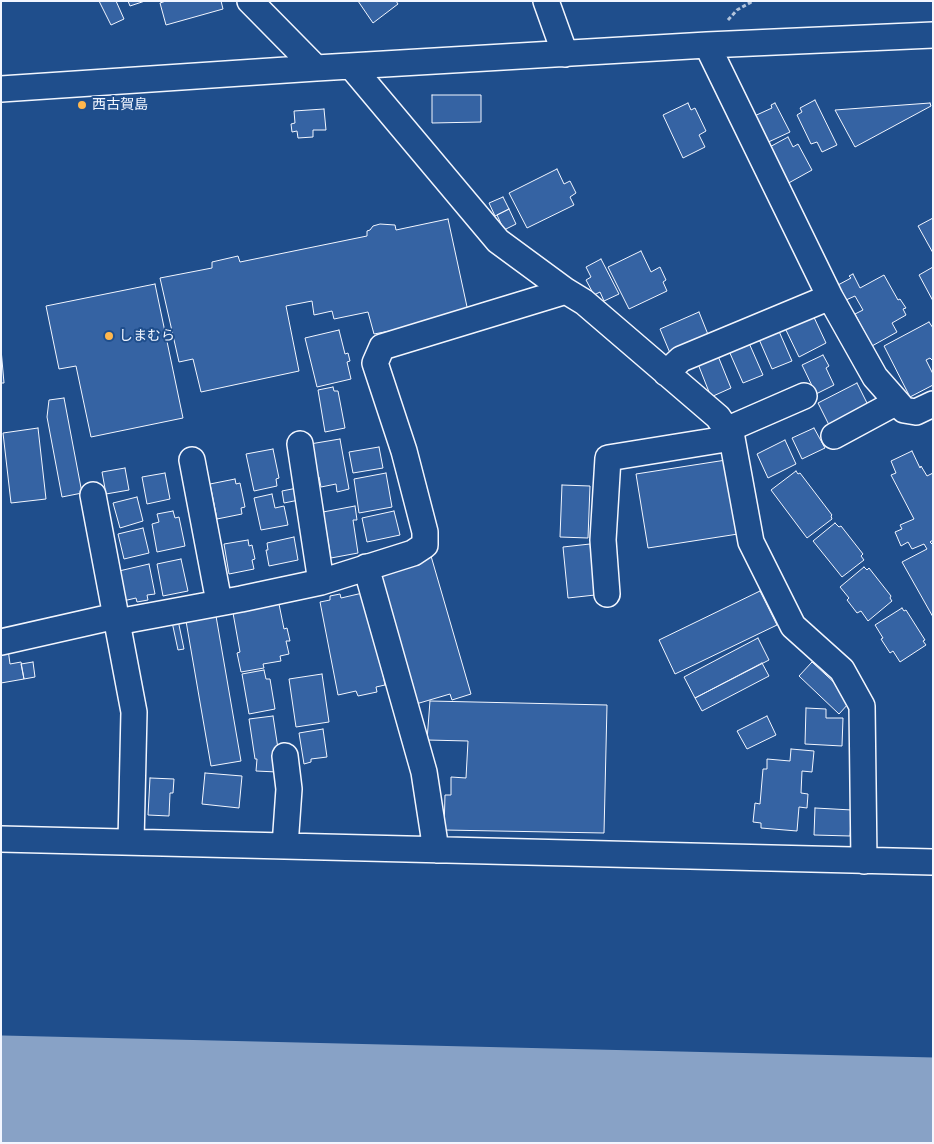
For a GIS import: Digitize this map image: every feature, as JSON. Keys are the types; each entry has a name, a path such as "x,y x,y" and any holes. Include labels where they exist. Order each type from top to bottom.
{"street":[{"path":"250,1 316,68"},
{"path":"546,1 565,54"},
{"path":"1,89 707,45 933,35"},
{"path":"707,45 830,297 875,377 904,410 916,412 933,404"},
{"path":"351,66 498,241 584,302 718,417 729,434 750,542 792,626 842,670 862,706 864,861"},
{"path":"1,642 117,619 241,599 321,582 413,553 425,545 425,532 404,450 375,363 382,347 566,290"},
{"path":"666,372 681,359 830,297"},
{"path":"607,594 602,540 608,458 729,434 804,396"},
{"path":"834,436 897,402"},
{"path":"300,444 321,582"},
{"path":"192,460 219,602"},
{"path":"93,495 134,712 131,842"},
{"path":"366,568 424,772 436,850"},
{"path":"285,756 289,789 285,846"},
{"path":"1,838 933,862"}],"building":[{"path":"99,1 116,1 124,19 111,25"},
{"path":"128,1 145,1 130,6"},
{"path":"166,1 221,1 223,9 166,25 160,3"},
{"path":"358,1 396,1 398,4 373,23"},
{"path":"432,95 481,95 481,122 432,123"},
{"path":"815,100 837,145 822,152 817,142 811,144 797,115 802,112 800,108"},
{"path":"688,103 691,110 695,108 706,131 699,135 705,147 683,158 663,115"},
{"path":"775,103 790,132 762,145 750,118 772,108 771,105"},
{"path":"930,103 931,106 855,147 835,110"},
{"path":"324,109 326,130 313,130 313,137 298,138 297,131 292,132 291,124 295,123 294,111"},
{"path":"788,137 793,147 798,144 812,170 785,185 766,149"},
{"path":"557,169 564,184 570,181 576,193 570,197 574,205 527,228 509,193"},
{"path":"503,197 509,209 495,216 489,203"},
{"path":"509,209 516,224 504,230 497,215"},
{"path":"933,218 933,253 918,226"},
{"path":"448,219 469,316 374,334 368,312 334,319 332,311 314,315 312,301 286,306 299,371 201,392 193,359 179,362 160,278 212,268 212,262 238,256 240,262 367,236 367,231 373,226 380,224 395,225 396,230"},
{"path":"641,251 651,272 660,267 666,280 663,282 667,291 629,309 608,267"},
{"path":"601,259 619,294 604,301 600,292 594,295 586,280 591,277 586,267"},
{"path":"933,267 933,301 919,275"},
{"path":"853,274 860,288 884,275 898,300 900,299 906,308 903,309 906,315 892,323 897,332 872,346 855,314 863,310 855,296 846,300 838,285 851,278 849,276"},
{"name":"しまむら","path":"155,284 183,418 91,437 76,366 59,369 46,306"},
{"path":"699,312 709,337 670,353 660,329"},
{"path":"812,313 826,343 799,357 785,328"},
{"path":"929,322 933,328 933,360 930,358 926,360 933,374 933,385 910,397 884,346"},
{"path":"778,329 792,361 772,369 758,337"},
{"path":"339,330 345,354 348,353 350,361 347,362 351,379 317,387 305,338"},
{"path":"749,343 763,375 743,383 729,351"},
{"path":"1,349 4,383 1,383"},
{"path":"823,355 829,366 826,368 834,385 816,394 802,365"},
{"path":"718,356 731,388 711,397 698,364"},
{"path":"857,383 870,409 831,429 818,403"},
{"path":"333,387 334,391 338,391 345,428 325,432 318,390"},
{"path":"64,398 82,493 62,497 47,417 49,400"},
{"path":"38,428 46,499 11,503 3,433"},
{"path":"814,428 825,448 802,459 792,438"},
{"path":"340,439 349,489 337,492 336,484 321,487 319,477 316,478 310,444"},
{"path":"785,440 796,464 768,478 757,454"},
{"path":"379,447 383,468 353,473 349,452"},
{"path":"273,449 279,478 276,479 277,486 254,491 246,454"},
{"path":"912,451 920,468 921,466 927,476 933,473 933,540 930,542 933,545 933,617 902,562 927,549 924,544 912,549 908,542 901,546 895,532 902,529 900,525 914,519 891,475 896,473 891,461"},
{"path":"726,460 738,534 648,548 636,474"},
{"path":"125,468 129,490 106,494 102,472"},
{"path":"796,471 798,474 800,473 832,515 832,519 807,538 771,490"},
{"path":"165,473 170,499 147,504 142,477"},
{"path":"386,473 392,507 359,513 354,479"},
{"path":"235,479 236,484 240,483 245,507 241,508 242,514 217,519 210,484"},
{"path":"562,485 590,486 588,538 560,537"},
{"path":"297,488 299,500 284,503 282,491"},
{"path":"272,494 275,508 284,506 288,525 261,530 254,498"},
{"path":"137,497 143,521 120,528 113,503"},
{"path":"355,506 357,520 353,520 358,553 331,558 323,512"},
{"path":"173,511 175,518 179,517 185,546 157,552 152,524 159,522 157,514"},
{"path":"394,511 400,535 367,542 362,518"},
{"path":"835,523 839,527 841,526 863,554 861,556 864,560 842,577 813,541"},
{"path":"143,528 149,553 124,559 118,534"},
{"path":"294,537 298,560 269,566 266,550 268,550 267,543"},
{"path":"248,540 249,546 252,545 255,559 252,560 254,569 229,574 224,544"},
{"path":"590,544 595,595 568,598 563,547"},
{"path":"431,556 471,694 452,700 450,694 416,704 377,571"},
{"path":"181,559 188,591 163,596 157,564"},
{"path":"149,564 155,594 147,595 148,600 137,602 136,598 123,601 119,571"},
{"path":"864,567 867,570 869,568 891,596 892,601 868,621 861,611 857,613 847,600 849,598 840,587"},
{"path":"760,591 777,625 675,674 659,640"},
{"path":"367,592 385,685 376,687 377,692 358,696 356,691 338,695 320,602 330,600 330,596 340,594 341,598"},
{"path":"279,604 284,629 287,628 290,641 286,641 289,654 280,656 281,661 263,664 264,668 241,672 237,653 240,652 233,613"},
{"path":"902,608 904,611 906,610 925,640 923,641 926,645 900,662 893,651 890,653 875,625"},
{"path":"216,616 241,761 211,766 186,621"},
{"path":"178,620 184,649 178,650 172,622"},
{"path":"758,638 769,660 695,698 684,677"},
{"path":"8,649 10,664 21,662 24,679 1,683 1,650"},
{"path":"33,662 35,677 24,679 21,664"},
{"path":"812,662 839,687 849,703 839,714 799,676"},
{"path":"762,663 769,676 702,711 695,698"},
{"path":"264,670 266,679 270,679 275,709 249,714 242,674"},
{"path":"322,674 329,722 296,727 289,679"},
{"path":"430,701 607,705 604,833 444,830 445,795 451,795 451,777 466,778 468,741 427,740"},
{"path":"806,708 826,709 826,718 843,718 842,746 805,744"},
{"path":"273,716 279,755 277,772 256,771 257,759 255,759 249,719"},
{"path":"767,716 776,735 747,749 737,731"},
{"path":"323,729 327,757 311,759 311,762 304,764 299,733"},
{"path":"791,749 814,751 812,772 802,771 801,793 808,794 807,808 799,807 797,831 761,828 761,823 753,822 755,803 760,804 763,769 767,769 767,759 790,761"},
{"path":"205,773 242,776 239,808 202,804"},
{"path":"150,778 174,779 173,793 170,793 169,816 148,815"},
{"path":"815,808 852,810 850,836 814,835"}],"runway":[{"path":"1,1111 933,1133"}],"place":[{"name":"西古賀島","path":"82,105"},
{"name":"しまむら","path":"109,336"}]}
